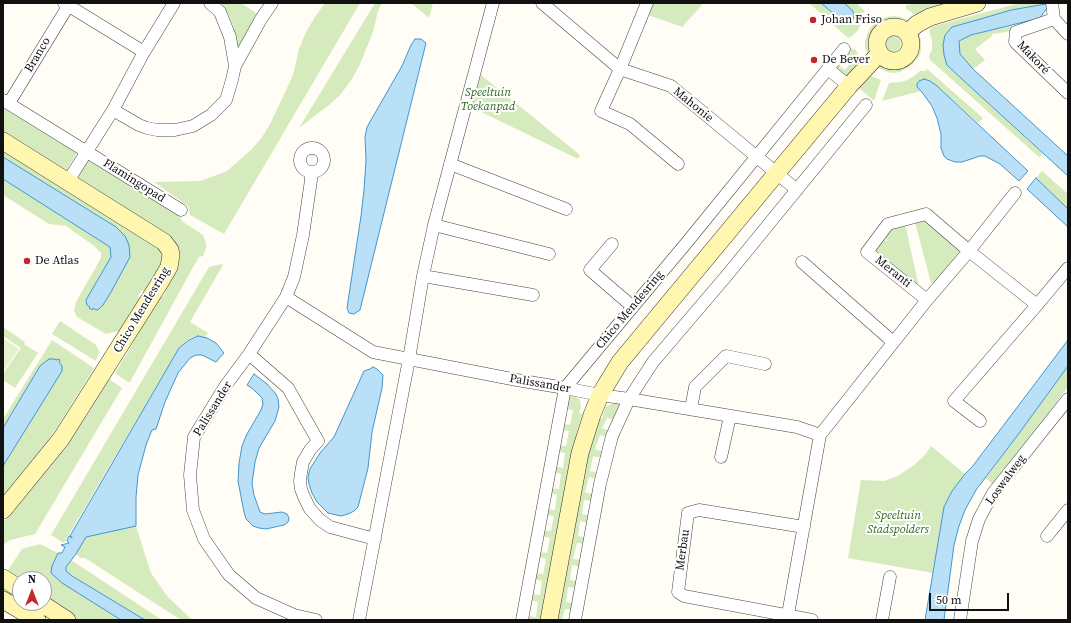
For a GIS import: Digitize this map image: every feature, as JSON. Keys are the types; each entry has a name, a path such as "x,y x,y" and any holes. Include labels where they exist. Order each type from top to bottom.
{"street":[{"path":"68,181 113,110 144,52 174,3"},
{"path":"210,3 220,12 230,37 236,66"},
{"path":"113,110 139,125 158,130 176,130 193,126 211,114 226,100 236,66 261,18 272,3"},
{"path":"359,620 409,359 423,276 434,225 493,3"},
{"name":"Mahonie","path":"542,3 620,69 671,86 797,190"},
{"path":"647,3 601,111 630,124 678,164"},
{"path":"907,33 930,17 977,3"},
{"path":"1052,3 1054,19 1068,34"},
{"name":"Branco","path":"87,151 6,102 67,4 144,52"},
{"name":"Makoré","path":"1054,19 1016,32 1015,42 1068,93"},
{"path":"897,27 902,29 910,37 911,42 909,52 902,60 892,62 883,58 879,54 877,48 878,37 886,29 897,27"},
{"name":"Chico Mendesring","path":"522,620 565,388 757,157 844,49"},
{"name":"Chico Mendesring","path":"549,620 580,453 600,395 620,362 849,86 879,54"},
{"path":"828,69 849,86"},
{"path":"575,620 600,484 612,436 629,399 653,362 728,274 866,105"},
{"name":"Chico Mendesring","path":"3,140 164,242 170,250 169,267 119,349 61,439 3,510"},
{"name":"Flamingopad","path":"87,151 181,210"},
{"path":"450,164 566,208"},
{"name":"Palissander","path":"311,173 303,235 294,277 286,297 249,354 226,385 194,437 190,475 193,510 204,539 229,575 256,598 294,615 316,620"},
{"path":"787,617 820,435 893,342 1015,193"},
{"name":"Meranti","path":"927,300 867,252 888,224 926,214 969,251 1037,305"},
{"path":"434,225 549,254"},
{"path":"612,244 590,270 633,307"},
{"path":"802,262 893,342"},
{"path":"980,421 954,401 1068,268"},
{"path":"423,276 533,295"},
{"name":"Palissander","path":"286,297 373,352 600,395"},
{"path":"249,354 288,388 318,441 310,450 304,462 300,481 304,497 310,509 320,520 330,526 375,539"},
{"path":"691,409 695,387 726,356 765,364"},
{"path":"600,395 691,409 797,428 820,435"},
{"name":"Loswalweg","path":"960,620 972,541 979,519 993,493 1068,399"},
{"path":"721,458 730,416"},
{"name":"Merbau","path":"804,527 699,510 688,513 678,592 684,596 787,617 812,620"},
{"path":"1047,536 1068,510"},
{"path":"882,620 890,577"},
{"path":"3,578 12,584"},
{"path":"3,600 37,620"},
{"path":"52,610 67,620"}],"green space":[{"path":"221,3 241,3 259,15 238,51 233,25 228,13"},
{"path":"325,3 360,3 224,234 190,215 188,206 154,182 200,181 227,171 252,149 269,126 293,75 299,49 306,32"},
{"path":"375,3 382,3 378,11 373,32 352,79 340,95 299,128"},
{"path":"411,3 433,3 429,18"},
{"path":"653,3 699,3 702,5 682,27 648,15"},
{"path":"809,3 821,3 842,21 849,22 853,19 852,10 844,3 856,3 865,11 862,14 865,17 858,30 848,38"},
{"path":"920,3 954,3 918,16 906,9 906,5"},
{"path":"1020,3 1046,4 1011,10 952,27 963,80 1042,153 1040,158 930,60 929,56 932,50 932,40 929,31 934,26"},
{"path":"894,16 901,17 909,21 889,25 879,30 867,54 865,41 870,28 880,19"},
{"path":"1010,26 1013,31 992,34 992,36 975,49 985,60 973,69 960,55 959,41 971,35"},
{"path":"919,34 921,41 920,55 912,65 900,72 893,73 877,67 886,64 899,63 908,59 912,51 915,38"},
{"path":"893,36 899,38 901,44 899,50 893,52 887,50 885,44 887,38"},
{"path":"850,48 856,50 859,60 857,63 860,65 847,78 834,70 839,65 845,70 852,61 844,54"},
{"path":"927,69 983,118 978,123 937,86 918,87 921,91 882,101 889,83 907,80 920,71 925,71"},
{"name":"Speeltuin Toekanpad","path":"481,75 580,155 578,159 471,107"},
{"path":"871,76 881,80 874,101 859,88"},
{"path":"3,104 78,151 66,171 3,132"},
{"path":"3,147 162,251 163,260 156,277 153,276 152,281 144,292 142,290 138,296 141,298 119,331 106,334 77,317 74,311 76,302 101,258 101,253 93,245 66,226 49,224 3,195 3,179 110,247 111,257 86,300 87,305 91,307 91,309 111,292 116,227 3,157"},
{"path":"89,157 179,215 183,222 203,235 206,243 203,256 199,257 130,382 115,373 132,345 147,314 161,296 163,297 178,259 77,178"},
{"path":"1042,171 1068,194 1068,209 1036,178"},
{"path":"926,220 961,249 937,282 931,283 915,222"},
{"path":"905,224 919,287 876,254 875,248 884,239 887,241 888,240 884,237 891,228"},
{"path":"221,264 223,265 190,322 208,333 205,337 198,336 190,338 179,348 64,543 51,535 209,267"},
{"path":"60,321 96,345 99,351 96,361 52,334"},
{"path":"3,327 38,353 15,388 3,380 3,374 21,348 3,336"},
{"path":"3,338 19,349 3,372"},
{"path":"52,340 94,368 46,445 21,477 3,496 3,466 62,371 62,366 58,359 40,366 3,428 3,419"},
{"path":"1068,366 1068,387 995,487 986,478"},
{"path":"109,379 122,388 35,534 10,540 4,544 3,523 32,483 86,417"},
{"path":"568,395 576,397 580,400 581,406 579,413 582,414 577,431 543,620 525,620 527,616 536,617 538,602 530,600 531,594 540,595 542,581 534,579 535,573 543,574 546,559 538,557 539,552 547,553 550,538 542,536 543,530 551,531 554,516 545,515 546,509 555,510 557,495 549,493 550,488 559,489 561,474 553,472 554,466 563,468 565,453 557,451 558,445 566,446 569,431 561,430 562,424 570,425 573,410 565,409"},
{"path":"614,403 622,404 615,420 607,418 602,428 611,432 609,437 600,435 595,449 604,452 602,458 593,456 590,471 599,473 597,479 589,477 585,492 594,495 593,501 584,500 582,514 591,516 590,523 580,521 578,536 587,538 586,544 577,543 573,559 583,560 581,567 572,565 570,580 579,582 577,588 568,587 566,602 575,604 574,610 565,609 562,620 555,620 583,464 598,417 602,419 605,407"},
{"name":"Speeltuin Stadspolders","path":"931,446 965,474 952,491 944,507 933,573 848,558 861,480 884,481 898,476 924,456"},
{"path":"136,526 151,573 167,596 192,620 181,620 85,558 81,558 76,554 85,537"},
{"path":"40,544 58,553 52,566 62,583 121,620 74,620 52,606 52,571 12,571 12,577 5,575 22,549"},
{"path":"71,560 162,620 145,620 72,576 66,571 66,567"}],"water":[{"path":"821,3 844,3 852,10 854,14 853,19 846,23 842,21"},
{"path":"1046,4 1047,8 1040,18 971,35 959,41 960,54 973,69 1068,156 1068,176 947,65 944,55 943,45 945,35 952,27 1011,10"},
{"path":"415,39 421,39 426,43 360,310 354,314 349,313 347,308 364,190 366,160 365,137 367,127 402,66"},
{"path":"924,79 937,86 1028,171 1019,181 1000,164 985,156 980,156 962,162 955,162 944,156 941,148 941,134 937,118 932,106 917,87 919,81"},
{"path":"3,157 116,227 125,236 129,245 130,257 111,292 99,309 96,310 93,308 92,310 89,308 90,307 87,305 86,300 111,257 110,247 3,179"},
{"path":"1036,178 1068,209 1068,227 1027,189"},
{"path":"198,336 207,338 216,343 224,353 216,362 202,355 196,355 190,358 178,373 165,402 156,429 152,430 146,445 138,475 136,526 86,537 66,567 66,571 72,576 145,620 121,620 62,583 52,574 52,566 58,553 62,553 65,547 61,545 69,543 67,541 69,536 72,538 70,536 179,348 189,340"},
{"path":"1068,340 1068,366 976,490 965,510 954,545 944,620 925,620 944,507 952,491 972,467"},
{"path":"49,359 60,360 59,362 62,366 62,371 3,466 3,428 40,366"},
{"path":"373,367 383,375 382,388 372,432 368,468 358,507 354,511 341,516 328,513 317,502 312,493 308,477 310,469 320,453 334,437 364,371"},
{"path":"254,374 267,384 276,394 279,407 275,421 259,448 255,462 252,483 254,495 260,512 265,514 282,512 287,514 289,518 288,522 284,525 266,529 253,526 246,519 238,481 242,446 263,404 262,398 247,385"}],"place":[{"name":"Johan Friso","path":"813,20"},
{"name":"De Bever","path":"814,60"},
{"name":"De Atlas","path":"27,261"}]}
